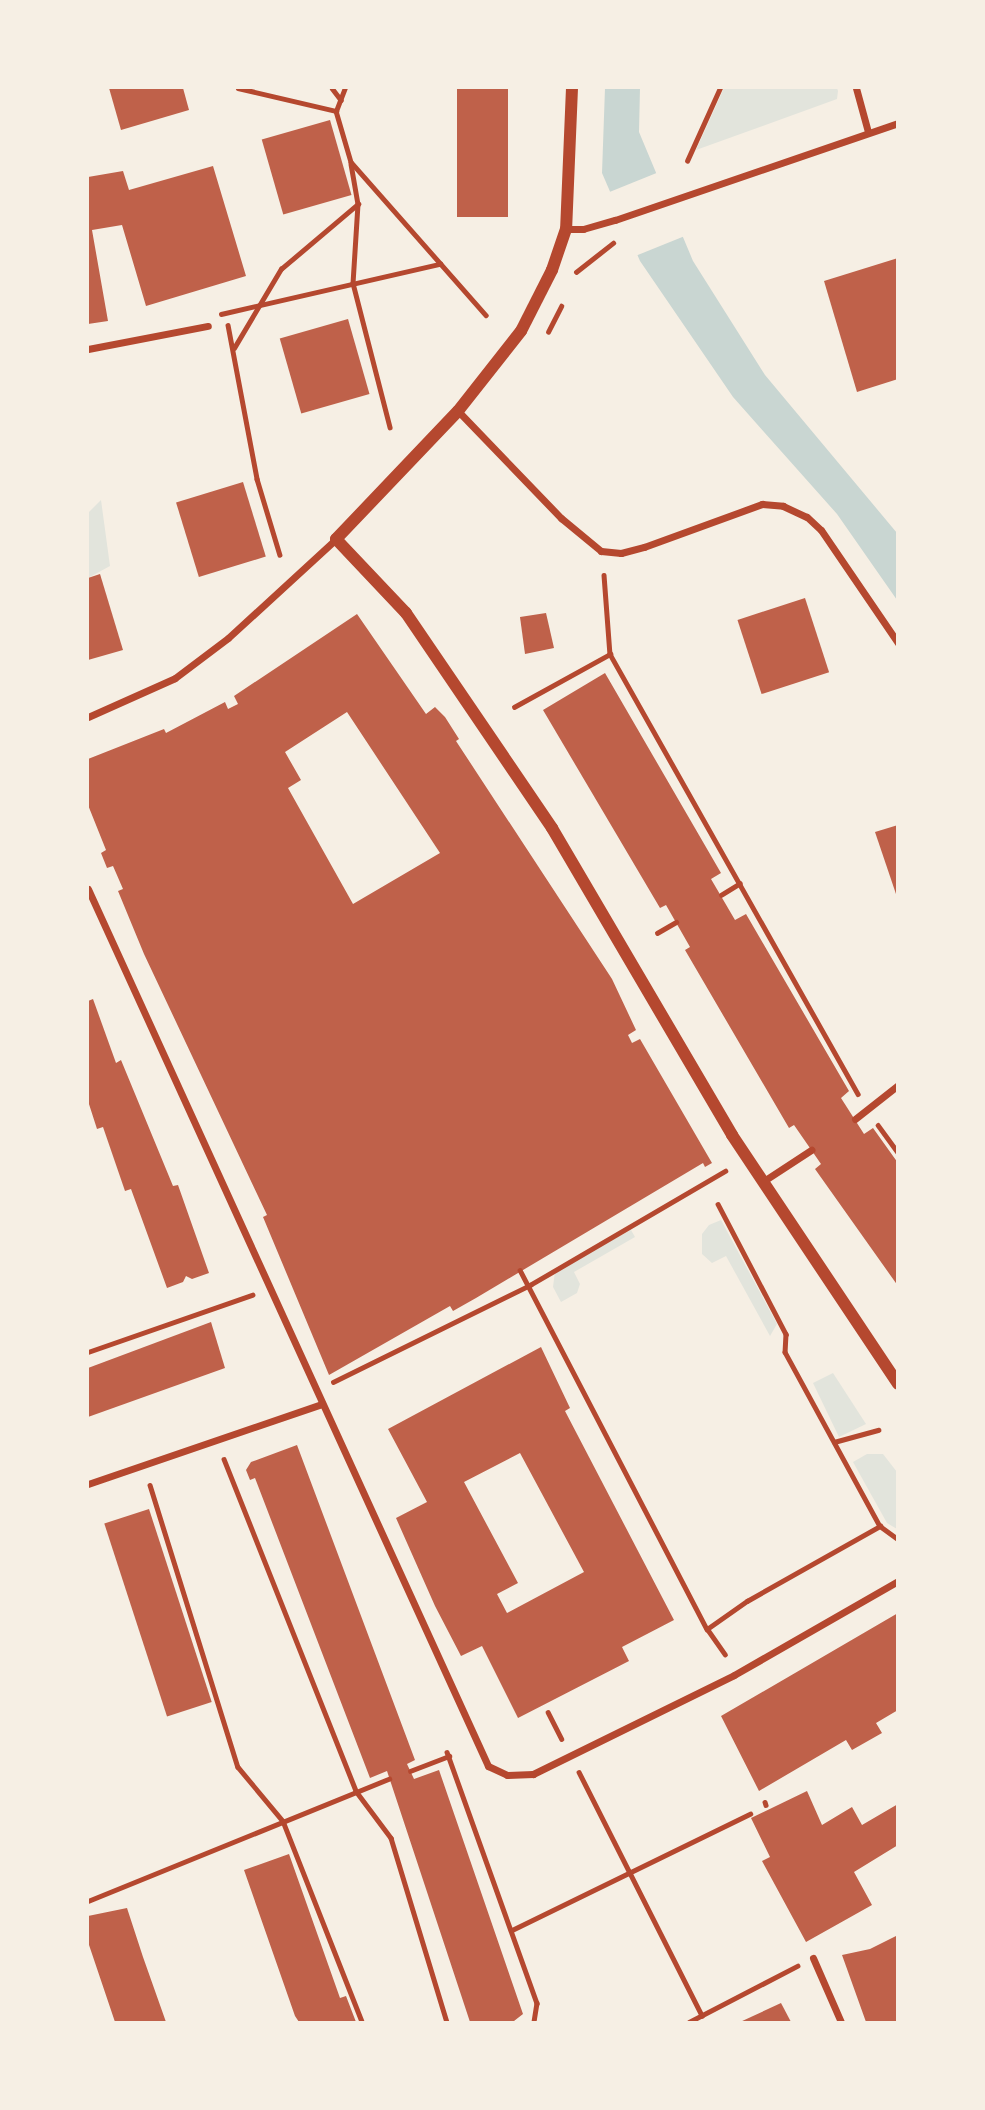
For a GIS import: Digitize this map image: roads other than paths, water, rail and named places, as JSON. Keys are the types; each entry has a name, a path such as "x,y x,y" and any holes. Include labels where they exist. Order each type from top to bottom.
{"street":[{"path":"88,717 175,678 228,638 336,539 458,411 521,331 552,270 566,229 572,88"},
{"path":"856,88 868,132"},
{"path":"566,229 583,229 615,220 898,123"},
{"path":"88,349 208,326"},
{"path":"458,411 561,518 601,551 621,553 644,547 762,504 783,506 807,517 821,530 898,643"},
{"path":"336,539 406,613 552,828 762,1182 898,1384"},
{"path":"88,890 488,1766 507,1774 533,1774 734,1675 898,1581"},
{"path":"855,1119 898,1085"},
{"path":"762,1182 811,1150"},
{"path":"88,1484 321,1404"},
{"path":"813,1958 841,2022"}]}
